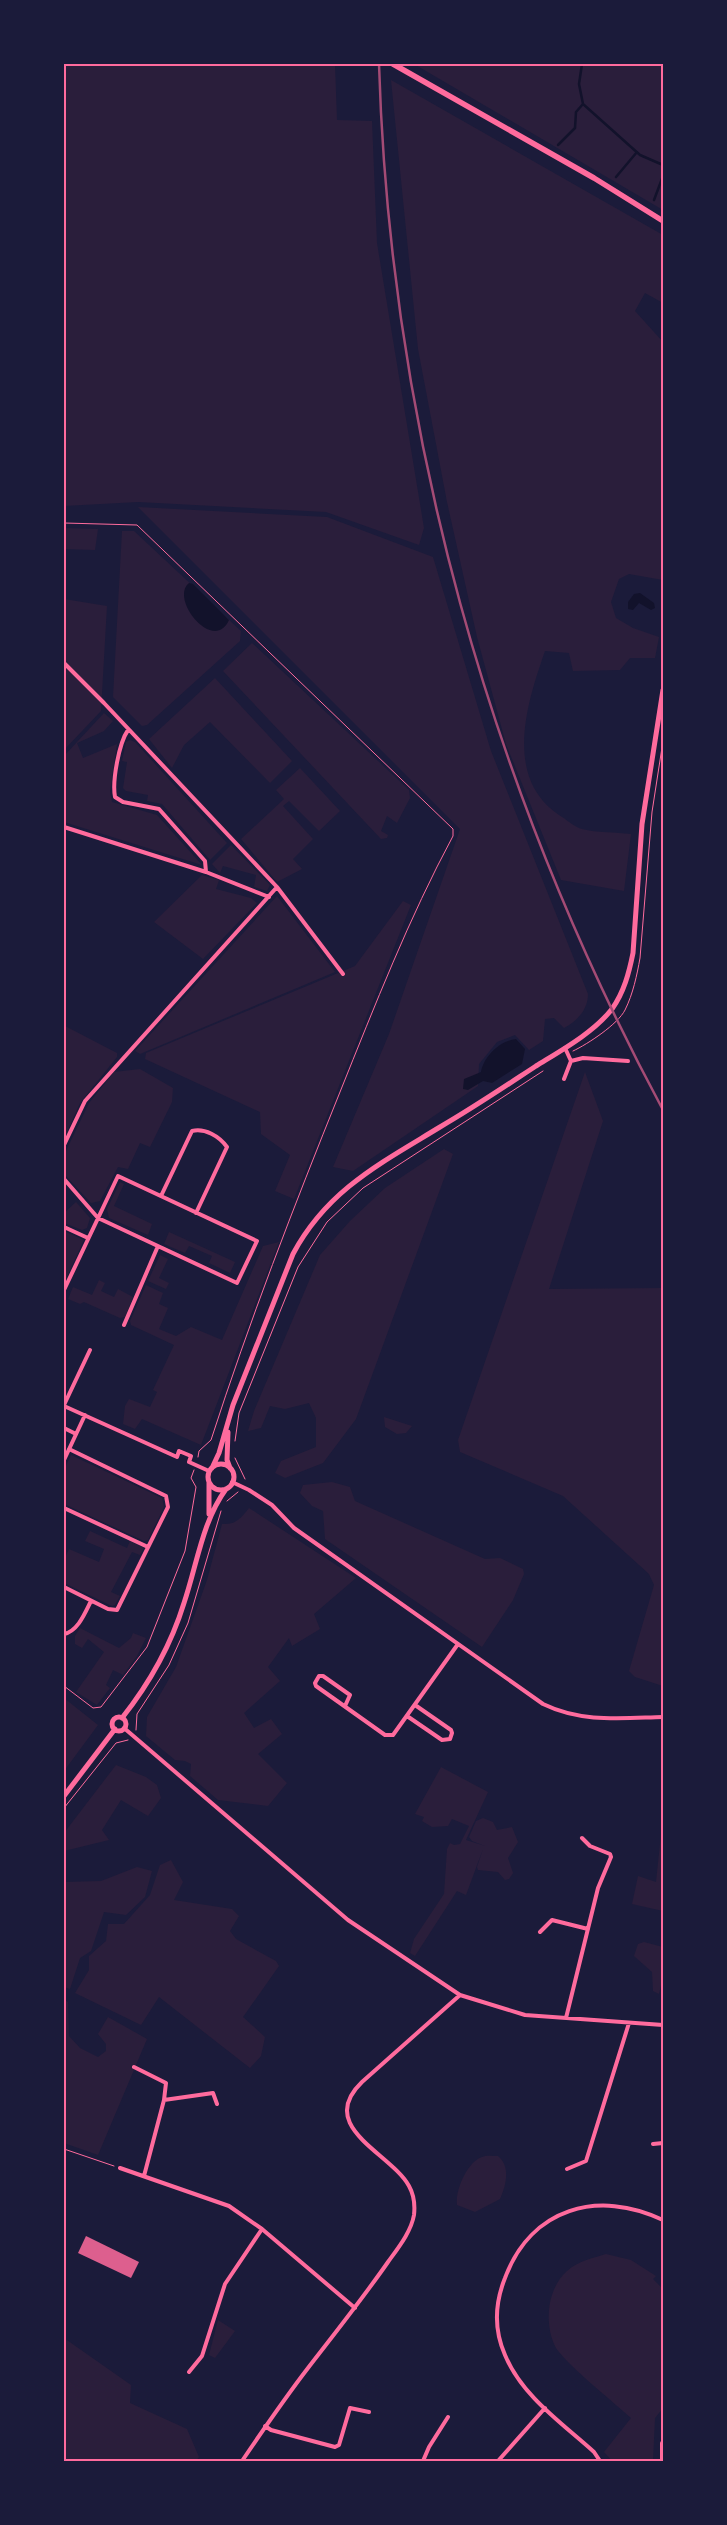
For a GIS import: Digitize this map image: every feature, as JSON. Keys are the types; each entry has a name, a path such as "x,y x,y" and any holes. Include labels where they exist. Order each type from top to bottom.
{"main road":[{"path":"393,64 594,178 663,221"}],"street":[{"path":"64,663 277,887 343,974"},
{"path":"208,1522 210,1470 219,1453 228,1421 292,1254 304,1232 320,1212 365,1173 565,1048 598,1023 611,1009 622,992 629,973 642,824 663,690"},
{"path":"128,730 123,737 113,788 115,797 123,802 159,810 205,861 206,872"},
{"path":"64,827 206,872 268,897"},
{"path":"64,1145 85,1100 277,887"},
{"path":"565,1048 572,1061"},
{"path":"564,1078 572,1061 583,1058 628,1062"},
{"path":"160,1196 192,1131 200,1129 221,1139 227,1147 196,1213"},
{"path":"64,1179 98,1218 237,1282 257,1241 118,1176 98,1218 88,1238 64,1290"},
{"path":"64,1227 88,1238"},
{"path":"124,1325 158,1246"},
{"path":"90,1350 64,1406 177,1457 179,1451 191,1456 189,1462 195,1465 210,1470 222,1464 231,1469"},
{"path":"64,1460 85,1415"},
{"path":"115,1729 112,1726 114,1719 122,1718 146,1685 172,1636 184,1605 208,1522 217,1501 232,1482 231,1469 227,1460 228,1421"},
{"path":"64,1428 76,1434"},
{"path":"64,1587 108,1609 117,1610 168,1507 166,1496 69,1449"},
{"path":"209,1482 218,1490 226,1489"},
{"path":"232,1482 272,1505 294,1528 543,1704 557,1711 597,1719 663,1717"},
{"path":"64,1508 148,1547"},
{"path":"64,1634 68,1633 79,1623 91,1601"},
{"path":"345,1706 350,1695 323,1676 319,1676 315,1682 316,1686 345,1706 388,1735 395,1733 458,1644"},
{"path":"408,1716 442,1740 450,1739 451,1730 415,1705"},
{"path":"122,1718 125,1722 124,1728"},
{"path":"64,1796 115,1729 124,1728 348,1920 460,1995 525,2015 663,2025"},
{"path":"566,2018 598,1888 611,1857 610,1854 590,1846 582,1838"},
{"path":"540,1932 552,1920 588,1929"},
{"path":"242,2461 355,2308 407,2232 414,2214 413,2195 406,2181 354,2130 348,2115 348,2098 362,2082 460,1995"},
{"path":"567,2169 586,2161 630,2023"},
{"path":"134,2067 166,2083 164,2100 144,2176"},
{"path":"164,2100 213,2092 218,2104"},
{"path":"653,2144 663,2143"},
{"path":"120,2168 221,2202 262,2229 355,2308"},
{"path":"600,2461 594,2452 528,2393 514,2374 504,2354 499,2333 497,2313 499,2293 511,2262 524,2242 549,2220 580,2208 608,2204 628,2207 663,2220"},
{"path":"189,2372 202,2356 226,2284 262,2229"},
{"path":"266,2426 271,2430 335,2447 339,2445 350,2408 369,2412"},
{"path":"498,2461 545,2408"},
{"path":"423,2461 429,2447 448,2418"},
{"path":"662,2443 662,2461"}],"path":[{"path":"64,523 137,525 453,829 453,836 425,887 372,1012 296,1202 211,1440 199,1451 192,1478 196,1487 185,1551 147,1647 101,1707 93,1708 64,1686"},
{"path":"235,1443 239,1413 298,1267 327,1222 363,1188 543,1071"},
{"path":"232,1456 240,1466 244,1479"},
{"path":"64,1808 116,1743 119,1740 130,1740"},
{"path":"64,2149 120,2168"}],"shaded area":[{"path":"64,64 335,64 337,120 372,121 377,243 424,528 419,545 326,512 138,502 64,506"},
{"path":"414,64 661,64 663,71 663,210"},
{"path":"391,80 663,235 663,303 645,293 635,311 663,342 663,580 629,574 619,579 611,602 616,618 633,628 659,637 655,658 630,658 620,670 573,671 569,653 545,651 532,693 524,738 525,760 531,781 542,799 559,815 582,829 631,834 624,891 561,880 506,744 477,637 447,502 418,349"},
{"path":"138,507 327,517 433,557 491,751 588,994 584,1010 573,1022 564,1028 554,1018 545,1019 543,1041 529,1050 515,1035 497,1042 479,1064 478,1086 353,1171 333,1167 389,1034 460,829"},
{"path":"64,528 98,529 95,550 64,549"},
{"path":"122,531 134,531 241,631 240,641 147,725 142,726 113,697"},
{"path":"189,583 193,584 229,620 222,629 214,631 204,627 189,611 184,591"},
{"path":"640,593 654,603 655,608 651,610 639,603 633,610 628,609 628,602 634,594"},
{"path":"64,599 107,606 101,711 64,750"},
{"path":"252,643 409,790 410,798 397,823 387,816 381,831 388,835 387,838 381,839 223,671"},
{"path":"215,678 292,761 270,783 210,722 184,745 172,768 149,739"},
{"path":"104,713 113,721 104,731 77,743 83,758 117,744 110,791 112,802 157,815 202,865 64,822 64,756"},
{"path":"130,740 135,742 227,843 210,860 162,804 147,801 148,795 126,791 123,788 127,762 122,761 126,742"},
{"path":"300,768 340,811 319,831 289,801 283,806 313,839 293,859 302,869 277,882 241,839 284,799 276,790"},
{"path":"231,845 270,885 267,891 254,887 256,875 223,866 220,873 212,864"},
{"path":"202,875 219,880 216,889 251,898 257,903 203,959 154,922"},
{"path":"277,896 335,972 140,1054 135,1051"},
{"path":"403,901 411,905 294,1199 275,1191 290,1155 261,1134 260,1112 145,1059 146,1053 355,966"},
{"path":"65,1026 117,1053 117,1057 80,1103 64,1139"},
{"path":"516,1039 525,1049 522,1064 492,1083 483,1081 468,1090 463,1089 464,1079 481,1072 485,1060 494,1050 510,1040"},
{"path":"140,1069 173,1088 172,1102 150,1147 140,1143 128,1169 118,1167 100,1201 91,1203 64,1174 64,1155 89,1103 114,1072"},
{"path":"585,1072 603,1121 549,1289 663,1288 663,1686 635,1677 629,1671 654,1585 649,1574 563,1496 460,1452 458,1440"},
{"path":"444,1149 453,1154 356,1419 323,1463 285,1478 275,1473 281,1461 316,1447 316,1418 309,1403 285,1409 270,1406 261,1428 248,1431 254,1411 320,1255 350,1221 385,1188"},
{"path":"120,1182 124,1184 114,1206 152,1224 148,1235 109,1218 107,1209"},
{"path":"76,1202 90,1218 87,1228 82,1230 64,1223 64,1213"},
{"path":"64,1231 84,1240 64,1283"},
{"path":"169,1232 235,1262 230,1273 209,1263 212,1256 189,1246 185,1253 164,1244"},
{"path":"279,1242 201,1445 142,1419 135,1429 123,1424 125,1406 129,1399 150,1407 157,1392 153,1390 174,1345 131,1325 130,1321 146,1285 163,1293 159,1304 168,1308 159,1329 176,1336 191,1327 222,1340 263,1246"},
{"path":"160,1255 168,1259 159,1278 169,1283 166,1289 148,1281"},
{"path":"99,1280 105,1283 101,1291 114,1297 118,1289 133,1297 125,1317 120,1318 84,1302 80,1304 68,1299 73,1287 92,1295"},
{"path":"384,1417 412,1426 406,1433 397,1434 385,1427"},
{"path":"71,1455 162,1498 164,1507 148,1540 144,1541 64,1504 64,1470"},
{"path":"332,1482 350,1487 355,1501 485,1559 500,1558 523,1569 524,1574 513,1600 482,1647 325,1539 323,1511 312,1506 300,1493 303,1485"},
{"path":"249,1508 356,1578 314,1614 320,1629 292,1646 289,1638 268,1667 280,1681 244,1713 254,1728 271,1719 282,1734 258,1754 287,1783 268,1806 218,1800 190,1776 191,1764 175,1760 146,1736 147,1717 176,1667 207,1580 222,1524 235,1522"},
{"path":"90,1531 127,1548 130,1541 144,1548 140,1555 132,1552 111,1592 120,1596 115,1605 112,1606 64,1583 64,1560 69,1549 99,1562 104,1549 85,1541"},
{"path":"80,1628 119,1648 131,1638 133,1633 146,1638 137,1656 123,1675 113,1670 106,1685 110,1688 97,1705 76,1692 104,1652 88,1639 82,1648 75,1644 75,1636"},
{"path":"64,1698 98,1725 64,1771"},
{"path":"116,1765 146,1777 157,1785 161,1798 148,1816 121,1800 102,1830 109,1840 64,1851 64,1833"},
{"path":"441,1767 488,1792 466,1840 485,1846 472,1841 469,1837 476,1821 483,1818 493,1822 497,1830 512,1827 518,1842 508,1858 513,1873 509,1879 505,1880 498,1872 478,1870 477,1867 483,1849 466,1895 457,1891 415,1956 410,1953 414,1939 444,1894 447,1849 450,1843 454,1845 460,1844 469,1826 452,1819 448,1826 432,1827 422,1821 424,1817 415,1814"},
{"path":"663,1815 663,1911 632,1904 638,1876 656,1882"},
{"path":"171,1860 183,1882 174,1900 232,1909 239,1916 230,1931 236,1939 276,1961 279,1966 243,2017 265,2037 261,2056 250,2068 159,1997 141,2025 75,1993 89,1970 89,1956 106,1941 108,1924 124,1924 150,1895 160,1865"},
{"path":"137,1867 152,1871 145,1897 126,1915 104,1912 91,1951 80,1958 70,1989 64,1987 64,1882 101,1881"},
{"path":"644,1942 663,1947 663,1977 659,1994 653,1991 652,1972 634,1956 638,1944"},
{"path":"64,1999 68,2002 69,2036 80,2048 98,2057 106,2051 106,2044 98,2034 108,2017 147,2039 98,2155 64,2143"},
{"path":"484,2156 498,2156 505,2165 506,2171 504,2188 500,2199 475,2212 457,2205 460,2185 471,2165"},
{"path":"606,2254 631,2260 656,2276 653,2279 663,2289 663,2408 655,2418 653,2461 612,2461 604,2452 631,2418 568,2362 555,2346 549,2327 549,2307 560,2278 576,2265"},
{"path":"218,2320 235,2331 215,2358 209,2355"},
{"path":"64,2338 131,2385 130,2403 187,2429 199,2457 196,2461 64,2461"}],"building":[{"path":"86,2236 139,2262 131,2278 78,2253"}],"waterway":[{"path":"582,64 579,84 583,104 640,155 663,165"},
{"path":"558,145 575,128 576,112 583,104"},
{"path":"616,177 637,152"},
{"path":"654,200 663,176"}],"railway":[{"path":"379,64 387,201 404,337 428,471 460,604 500,734 547,862 602,988 663,1110"}]}
